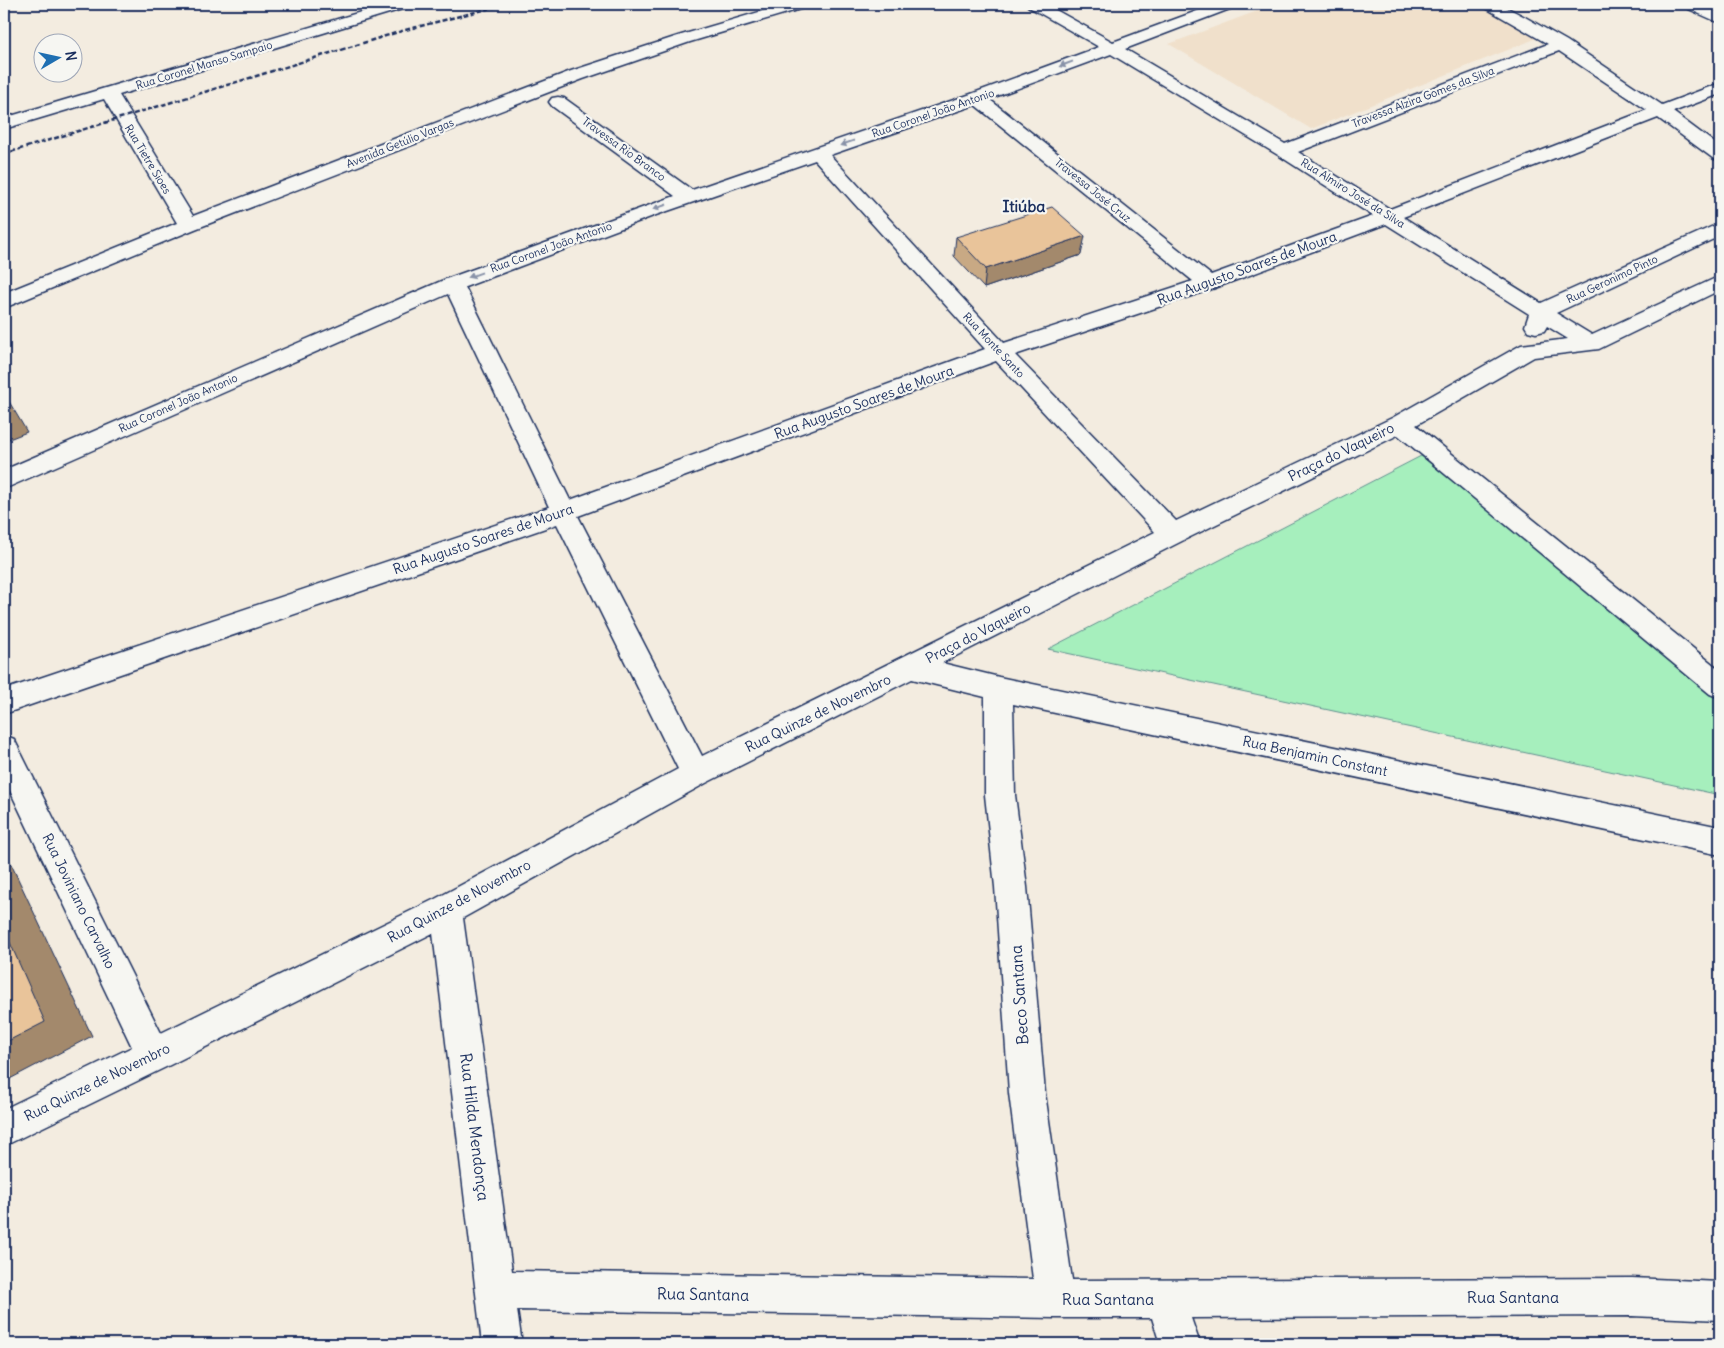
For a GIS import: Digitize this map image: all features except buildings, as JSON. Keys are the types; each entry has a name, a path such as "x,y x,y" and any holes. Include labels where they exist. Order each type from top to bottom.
{"street":[{"name":"Rua Coronel Manso Sampaio","path":"4,124 404,4"},
{"name":"Avenida Getúlio Vargas","path":"4,301 188,225 568,78 797,4"},
{"name":"Rua Almiro José da Silva","path":"1034,4 1111,47 1284,151 1591,344"},
{"name":"Rua Coronel João Antonio","path":"4,480 453,284 689,197 978,98 1230,4"},
{"path":"1489,4 1561,44 1610,75 1720,155"},
{"path":"1689,4 1720,18"},
{"name":"Travessa Alzira Gomes da Silva","path":"1284,151 1561,44"},
{"name":"Rua Augusto Soares de Moura","path":"4,702 563,512 1000,352 1208,282 1390,216 1720,88"},
{"name":"Rua Tietre Sioes","path":"109,93 188,225"},
{"name":"Travessa José Cruz","path":"978,98 1208,282"},
{"name":"Travessa Rio Branco","path":"558,102 689,197"},
{"name":"Rua Monte Santo","path":"819,153 1000,352 1173,534"},
{"name":"Rua Geronimo Pinto","path":"1540,312 1720,229"},
{"path":"1400,424 1529,350 1591,344 1720,282"},
{"path":"453,284 563,512 696,774"},
{"path":"1529,350 1540,312"},
{"name":"Praça do Vaqueiro","path":"911,667 1173,534 1400,424 1720,686"},
{"name":"Rua Quinze de Novembro","path":"4,1128 446,910 696,774 911,667"},
{"name":"Rua Benjamin Constant","path":"911,667 999,689 1720,841"},
{"name":"Beco Santana","path":"999,689 1000,795 1011,887 1027,1093 1055,1299"},
{"name":"Rua Joviniano Carvalho","path":"4,748 154,1055"},
{"name":"Rua Hilda Mendonça","path":"446,910 502,1344"},
{"name":"Rua Santana","path":"496,1290 1055,1299 1632,1297 1720,1301"},
{"path":"1166,1299 1180,1344"}],"shaded area":[{"path":"1276,4 1484,4 1545,35 1311,129 1169,44"}],"green space":[{"path":"1421,456 1720,692 1720,795 1048,649"}],"railway":[{"path":"4,154 405,30 507,4"}],"district":[{"name":"Itiúba","path":"1024,206"}]}
